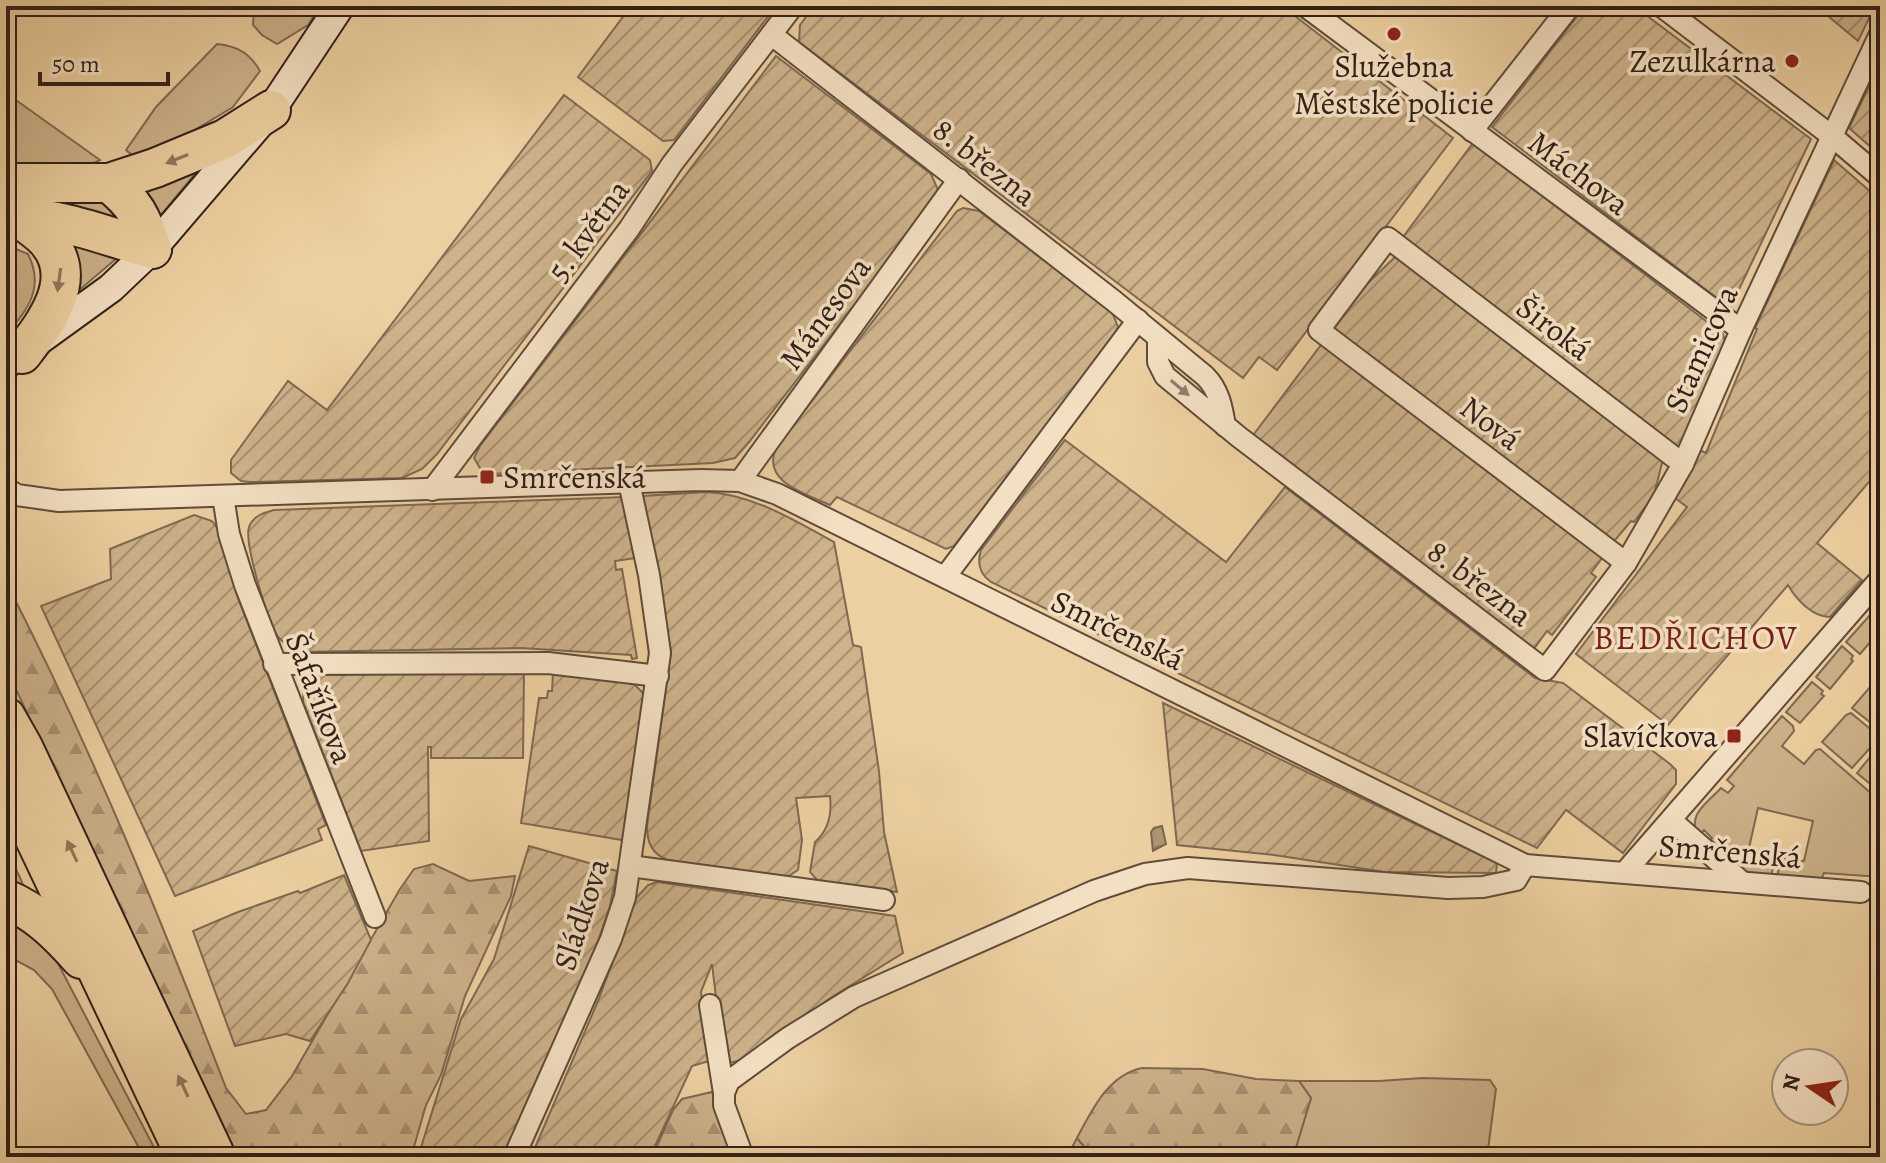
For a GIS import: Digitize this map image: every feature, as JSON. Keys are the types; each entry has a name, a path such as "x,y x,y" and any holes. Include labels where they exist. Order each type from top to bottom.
{"highway":[{"path":"6,183 109,183 225,139 271,110"},
{"path":"109,183 128,197 142,218 152,249"},
{"path":"13,218 37,218 62,223 152,249"},
{"path":"13,218 48,241 61,267 60,286 49,318 14,359"},
{"path":"6,717 23,747 216,1157"},
{"path":"6,778 186,1157"},
{"path":"6,899 21,905 55,929 107,988"}],"street":[{"path":"14,359 111,288 152,249 271,110 340,6"},
{"name":"5. května","path":"432,490 629,229 672,164 793,6"},
{"name":"Máchova","path":"1305,6 1741,330"},
{"path":"1472,131 1570,6"},
{"path":"1661,6 1833,137 1880,177"},
{"name":"Stamicova","path":"1545,670 1626,563 1683,464 1741,330 1880,34"},
{"name":"8. března","path":"772,35 1138,320 1158,338 1158,362 1165,376 1225,426 1545,670"},
{"name":"Mánesova","path":"740,481 959,179"},
{"name":"Nová","path":"1388,238 1319,330 1626,563"},
{"name":"Široká","path":"1388,238 1683,464"},
{"path":"945,577 1138,320"},
{"name":"Smrčenská","path":"6,488 17,495 59,501 740,481 777,494 1525,865 1861,892"},
{"name":"Sládkova","path":"514,1157 611,939 625,897 660,653 649,575 629,482"},
{"name":"Šafaříkova","path":"223,496 229,534 274,664 375,917"},
{"path":"1625,872 1880,579"},
{"path":"274,664 548,663 658,676"},
{"path":"1672,821 1742,882"},
{"path":"724,1093 729,1081 788,1038 854,997 1094,891 1145,874 1188,868 1448,888 1483,887 1516,880 1525,865"},
{"path":"630,866 884,900"},
{"path":"710,1005 724,1105 743,1157"}],"green space":[{"path":"254,6 320,6 308,25 277,44 253,25"},
{"path":"631,6 776,6 674,140 663,141 578,77"},
{"path":"814,6 1282,6 1453,138 1277,370 1259,357 1243,378 799,42 800,25"},
{"path":"1585,6 1634,6 1811,139 1730,308 1492,127"},
{"path":"1816,6 1875,6 1858,41"},
{"path":"217,44 242,52 252,59 260,71 233,107 183,137 132,155 126,150 156,107"},
{"path":"776,56 931,174 938,190 933,203 735,458 713,463 489,474 480,468 474,458 480,446"},
{"path":"1880,63 1880,155 1849,128"},
{"path":"6,93 100,160 86,167 6,165"},
{"path":"564,95 650,160 652,171 437,454 422,469 402,478 250,482 241,481 231,473 231,460 288,381 327,410"},
{"path":"1473,143 1723,334 1726,345 1680,447 1675,448 1400,241"},
{"path":"208,158 157,220 137,186"},
{"path":"1834,160 1880,200 1880,469 1817,543 1862,580 1830,617 1811,611 1788,585 1668,725 1576,654 1687,507 1675,498 1698,449 1706,453 1755,328"},
{"path":"20,199 105,202 130,222"},
{"path":"963,208 979,211 1112,312 1118,327 1113,338 954,546 946,549 837,497 830,505 798,491 780,478 773,460 776,448 957,211"},
{"path":"64,238 124,252 77,292"},
{"path":"6,245 28,254 35,277 32,298 6,335"},
{"path":"1395,257 1663,459 1654,495 1634,522 1631,521 1611,545 1331,333 1367,284"},
{"path":"1324,341 1605,554 1591,573 1596,577 1552,635 1547,631 1533,650 1251,438"},
{"path":"1065,440 1226,562 1285,487 1535,678 1563,683 1670,764 1676,770 1676,784 1623,853 1566,810 1537,848 991,582 980,568 981,550"},
{"path":"706,492 756,503 834,542 853,645 861,647 879,771 884,832 897,892 818,881 810,872 815,842 828,821 830,796 796,798 802,840 798,870 787,877 668,860 658,855 652,847 647,826 671,652 643,496"},
{"path":"626,497 636,558 615,561 616,570 622,569 637,658 632,659 631,655 521,648 299,652 280,639 274,629 258,583 248,536 253,520 274,510"},
{"path":"194,515 212,521 219,530 238,598 326,825 318,829 322,840 175,896 41,606 111,579 110,549"},
{"path":"6,582 67,706 123,832 226,1088 246,1114 266,1110 292,1076 414,869 433,864 469,881 515,876 511,896 465,996 411,1157 235,1157 6,668"},
{"path":"1879,605 1880,647 1872,640 1860,654 1846,642"},
{"path":"1842,646 1853,656 1853,661 1830,689 1816,677"},
{"path":"524,672 523,758 431,758 431,747 428,747 429,841 361,851 303,702 304,684 320,675"},
{"path":"553,673 635,681 643,693 644,707 622,840 521,823 539,698 547,698 548,691 552,691"},
{"path":"1876,680 1880,680 1880,730 1852,708"},
{"path":"1812,682 1823,691 1821,694 1824,696 1800,723 1786,712"},
{"path":"1163,703 1497,863 1496,873 1385,872 1274,855 1177,845"},
{"path":"1851,713 1880,737 1852,768 1822,742"},
{"path":"1782,716 1794,731 1782,746 1804,764 1820,749 1880,801 1880,809 1870,821 1880,830 1880,877 1824,873 1821,880 1777,877 1781,858 1804,861 1813,821 1758,808 1749,848 1776,855 1771,876 1746,876 1707,845 1712,838 1704,830 1698,837 1695,822 1700,810 1721,788 1728,793 1734,786 1727,780"},
{"path":"1880,745 1880,792 1857,773"},
{"path":"529,846 617,871 610,906 595,950 506,1157 418,1157 461,1019 494,959"},
{"path":"6,847 25,889 6,884"},
{"path":"344,875 371,940 348,983 310,1041 286,1034 235,1046 193,931"},
{"path":"657,882 895,916 903,953 832,997 747,1059 724,1064 712,964 701,992 709,1061 692,1066 650,1157 531,1157 598,1001 637,897 648,885"},
{"path":"6,918 30,931 52,952 159,1157 144,1157 52,989 34,970 6,955"},
{"path":"1142,1068 1203,1069 1256,1079 1299,1081 1311,1098 1294,1154 1290,1157 1093,1157 1077,1138 1089,1116 1110,1086"},
{"path":"1490,1080 1496,1089 1487,1157 1290,1157 1294,1154 1311,1098 1299,1081"},
{"path":"716,1091 734,1157 652,1157 673,1110 682,1099"},
{"path":"1077,1138 1093,1157 1067,1157"}],"water":[{"path":"1162,826 1166,844 1153,851 1151,832"}],"place":[{"name":"Služebna Městské policie","path":"1394,34"},
{"name":"Zezulkárna","path":"1792,61"},
{"name":"Smrčenská","path":"487,477"},
{"name":"Slavíčkova","path":"1734,736"}],"district":[{"name":"BEDŘICHOV","path":"1696,637"}]}
